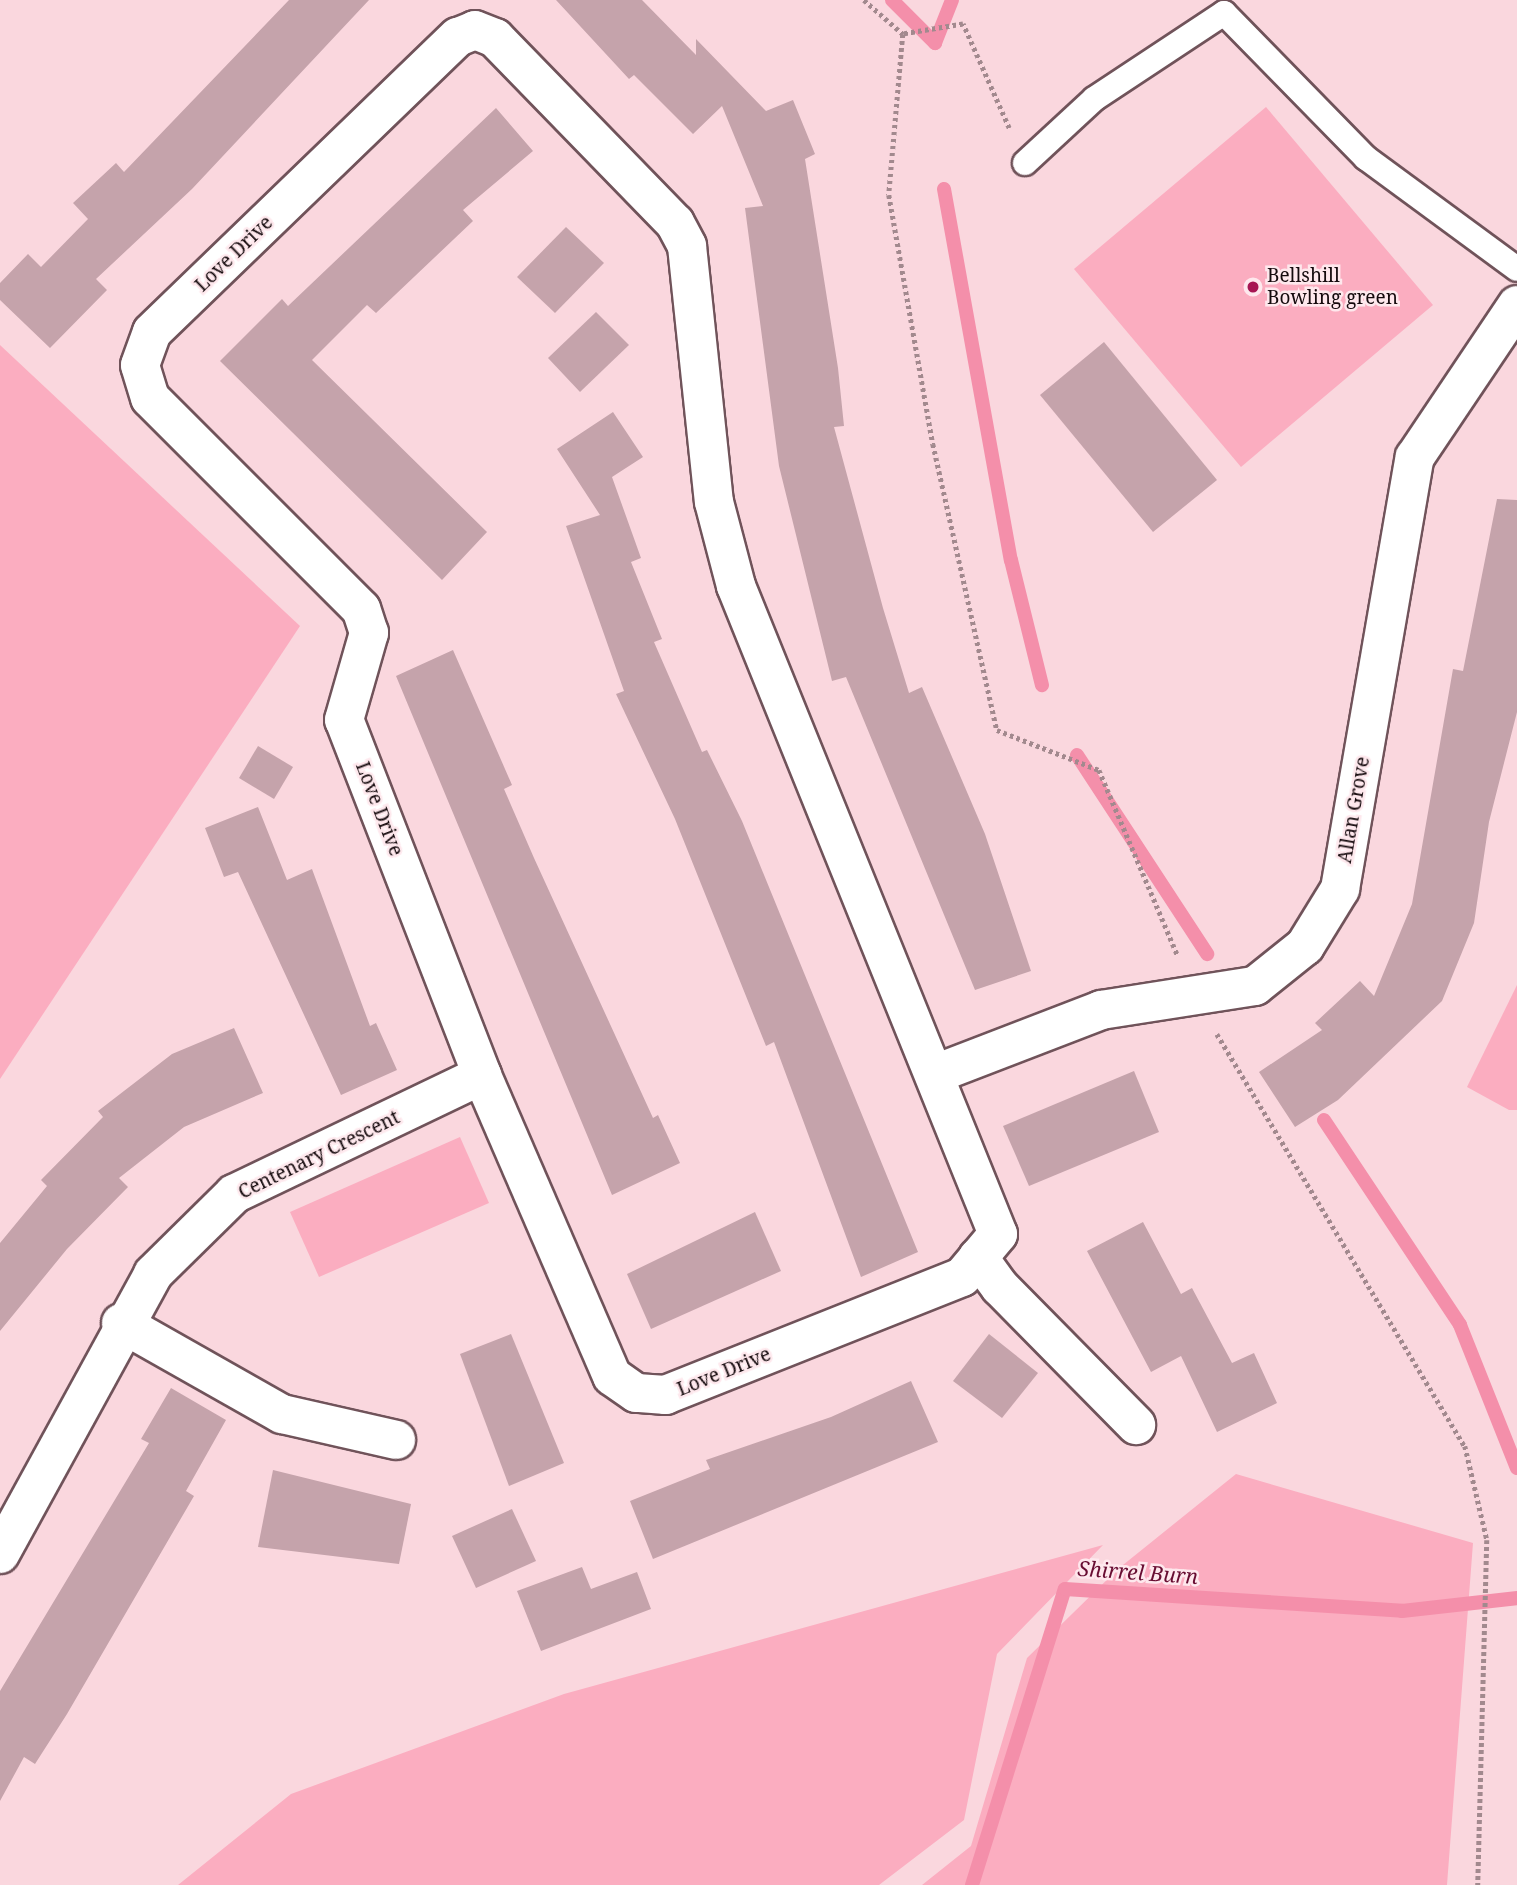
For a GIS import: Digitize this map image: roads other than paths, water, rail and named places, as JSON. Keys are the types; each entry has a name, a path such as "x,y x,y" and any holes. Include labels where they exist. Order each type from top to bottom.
{"street":[{"name":"Love Drive","path":"475,30 495,38 675,223 687,246 714,502 736,586 832,830 938,1073 998,1234 962,1277 666,1395 636,1393 612,1376 482,1075 344,720 369,633 361,609 149,398 140,365 152,332 458,37 475,30"},
{"name":"Allan Grove","path":"938,1073 1101,1010 1255,986 1305,946 1340,888 1415,457 1517,305"},
{"name":"Centenary Crescent","path":"0,1554 121,1323 153,1274 234,1194 482,1075"},
{"path":"978,1257 1000,1287 1136,1425"},
{"path":"121,1323 282,1414 396,1440"}],"lane":[{"path":"1025,163 1094,99 1224,13 1366,158 1517,269"}],"waterway":[{"path":"892,0 935,43 952,0"},
{"path":"944,189 1011,560 1042,685"},
{"path":"1077,755 1207,954"},
{"path":"1324,1120 1460,1325 1517,1468"},
{"name":"Shirrel Burn","path":"972,1885 1065,1589 1402,1611 1517,1598"}],"place":[{"name":"Bellshill Bowling green","path":"1253,287"}]}
